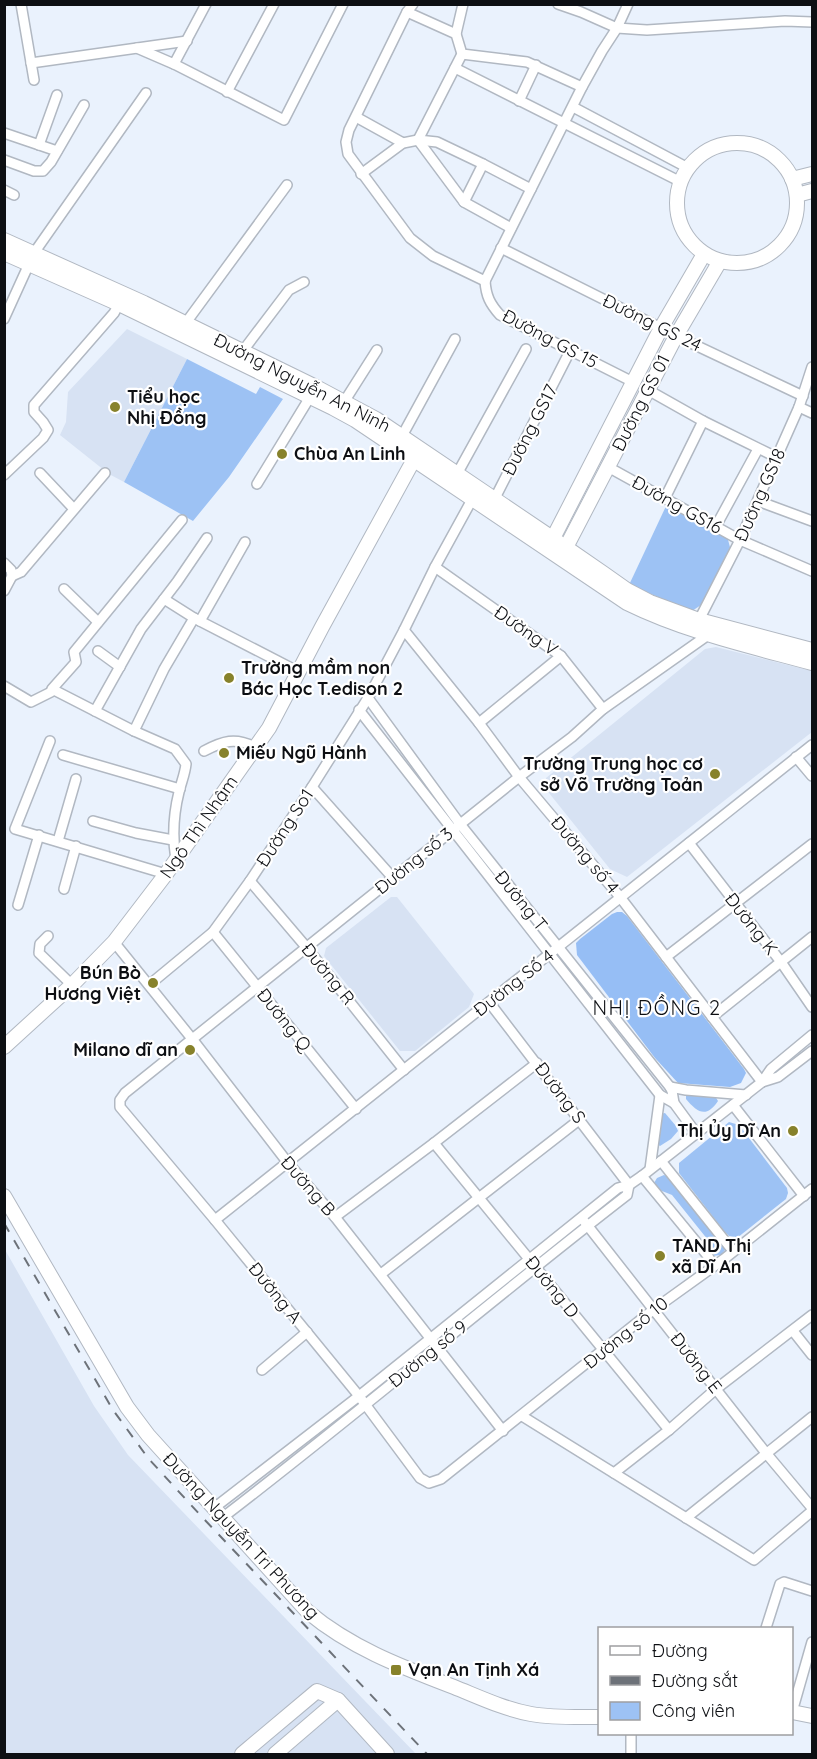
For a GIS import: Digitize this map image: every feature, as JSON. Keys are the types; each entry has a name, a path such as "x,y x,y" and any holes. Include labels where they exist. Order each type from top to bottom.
{"main road":[{"path":"735,143 753,145 769,152 783,164 792,179 797,195 797,212 792,229 782,243 769,254 754,261 737,264 720,261 704,254 683,230 678,214 677,198 681,182 688,168 701,155 717,147 735,143"},
{"path":"792,179 813,174"},
{"path":"797,195 813,191"},
{"name":"Đường Nguyễn An Ninh","path":"4,240 31,258 122,299 313,392 344,402 402,436 417,453 563,552 700,629 813,663"},
{"name":"Đường Nguyễn An Ninh","path":"4,253 31,258"},
{"name":"Đường GS 01","path":"550,543 661,328 704,254"},
{"name":"Đường GS 01","path":"563,552 675,336 720,261"},
{"name":"Đường Nguyễn An Ninh","path":"122,299 185,324 242,352 313,392 356,420 457,474 476,494"},
{"name":"Đường GS 24","path":"661,328 675,336"},
{"path":"633,382 648,390"},
{"name":"Ngô Thì Nhậm","path":"4,1047 72,985 114,942 166,874 269,728 417,453"},
{"path":"594,459 608,467"},
{"name":"Đường Nguyễn An Ninh","path":"700,629 813,650"},
{"name":"Đường Nguyễn Tri Phương","path":"4,1196 127,1407 148,1435 308,1612 338,1635 368,1651 418,1674 509,1709 548,1716 598,1717"},
{"path":"242,1755 317,1691 338,1700 387,1755"},
{"path":"266,1734 278,1752 338,1700"},
{"path":"793,1712 813,1716"}],"street":[{"path":"21,4 34,80"},
{"path":"174,64 206,4"},
{"path":"227,92 274,4"},
{"path":"137,48 174,64 284,120 343,4"},
{"path":"418,140 462,54 456,34 463,4"},
{"path":"558,4 617,28 647,30 795,20 813,22"},
{"path":"456,34 410,8 349,130 346,150 361,174 419,247 484,281 582,87 617,28 628,4"},
{"path":"30,63 187,41"},
{"path":"462,54 527,62 582,87"},
{"path":"519,100 536,65"},
{"path":"455,68 681,182"},
{"path":"4,319 31,258 147,93"},
{"path":"39,145 57,95"},
{"path":"4,160 34,171 43,171 84,105"},
{"path":"573,107 688,168"},
{"path":"356,117 403,143"},
{"path":"4,133 57,151"},
{"path":"361,174 403,143 418,140 437,142 531,189"},
{"path":"418,140 464,202 511,228"},
{"path":"464,202 483,164"},
{"path":"185,324 287,185"},
{"path":"4,190 14,195"},
{"name":"Đường GS 24","path":"501,248 661,328"},
{"name":"Đường GS 15","path":"484,281 490,304 500,315 633,382"},
{"path":"242,352 289,290 304,282"},
{"path":"4,475 43,438 48,430 34,412 34,405 122,299"},
{"name":"Đường GS 24","path":"675,336 803,396"},
{"path":"402,436 455,339"},
{"path":"457,474 526,349"},
{"path":"344,402 377,350"},
{"name":"Đường GS17","path":"492,504 570,351"},
{"name":"Đường GS18","path":"700,629 799,407 813,367"},
{"path":"648,390 777,458"},
{"path":"257,484 313,392"},
{"path":"799,407 813,413"},
{"path":"665,498 704,420"},
{"path":"716,526 758,448"},
{"name":"Đường GS16","path":"608,467 740,540 813,571"},
{"path":"40,473 75,509"},
{"path":"4,591 12,576 21,572 105,473"},
{"name":"Đường So1","path":"149,985 213,932 250,881 368,698 435,567 476,494"},
{"path":"758,501 813,521"},
{"path":"176,860 173,840 175,809 186,764 182,757 175,749 52,689 76,662 74,652 182,520"},
{"path":"95,711 141,629 207,538"},
{"path":"134,731 164,669 245,542"},
{"path":"4,563 12,576"},
{"name":"Đường V","path":"435,567 561,656 603,709"},
{"path":"64,589 98,622"},
{"path":"164,599 197,620 298,672"},
{"name":"Đường số 3","path":"125,1093 456,827 572,737 700,629"},
{"name":"Đường số 4","path":"404,630 519,777 620,897 762,1082"},
{"path":"98,651 120,667"},
{"path":"479,723 561,656"},
{"path":"4,686 31,702 51,692"},
{"name":"Đường T","path":"368,698 456,827 550,954 660,1095 674,1103 696,1133"},
{"name":"Đường T","path":"359,710 559,948 670,1087 674,1103"},
{"path":"15,829 50,741"},
{"path":"204,751 223,742 246,742 255,747"},
{"name":"Đường Số 4","path":"216,1220 813,745"},
{"path":"63,755 180,789"},
{"path":"796,757 813,776"},
{"path":"58,841 76,779"},
{"path":"312,787 393,878"},
{"path":"93,821 173,840"},
{"path":"4,825 166,874"},
{"path":"18,905 39,835"},
{"name":"Đường K","path":"689,843 813,1007"},
{"path":"666,957 813,844"},
{"path":"64,889 76,846"},
{"name":"Đường R","path":"250,881 307,948 404,1070"},
{"name":"Đường Q","path":"213,932 356,1109"},
{"path":"48,936 40,944 39,953 72,985"},
{"path":"712,1017 813,937"},
{"name":"Đường B","path":"114,942 288,1163 381,1274 503,1431"},
{"name":"Đường S","path":"489,1002 629,1185"},
{"name":"Đường số 9","path":"218,1513 292,1465 365,1405 529,1259 618,1188 629,1185 642,1176 746,1095 762,1082 771,1069 813,1035"},
{"name":"Đường số 9","path":"762,1082 778,1077 813,1051"},
{"path":"335,1217 537,1063"},
{"path":"670,1087 746,1095"},
{"name":"Đường A","path":"125,1093 120,1100 120,1107 216,1220 359,1396 420,1478 429,1484 441,1479"},
{"path":"650,1169 660,1095"},
{"path":"733,1105 804,1196"},
{"path":"381,1274 579,1120"},
{"name":"Đường D","path":"434,1143 669,1430"},
{"path":"661,1161 733,1251"},
{"path":"642,1176 714,1266"},
{"name":"Đường số 9","path":"218,1513 359,1396 434,1343 627,1195 629,1185"},
{"name":"Đường số 10","path":"441,1479 653,1310 813,1189"},
{"name":"Đường E","path":"581,1217 766,1453 813,1509"},
{"path":"614,1473 716,1389 813,1315"},
{"path":"793,1331 813,1355"},
{"path":"261,1370 307,1332"},
{"path":"522,1416 754,1560 813,1509"},
{"path":"686,1518 813,1417"},
{"path":"767,1627 780,1584 784,1582 813,1591"},
{"path":"793,1709 813,1642"},
{"path":"631,1735 631,1755"}],"shaded area":[{"name":"Tiểu học Nhị Đồng","path":"127,329 187,359 124,482 109,474 60,435 66,422 68,392"},
{"path":"716,647 812,671 812,732 627,877 610,869 545,788 546,778 705,649"},
{"path":"391,897 397,897 474,994 469,1007 415,1051 400,1051 324,956 326,948"},
{"path":"617,912 622,912 627,916 744,1069 746,1073 741,1083 730,1087 678,1083 655,1058 577,955 576,943"},
{"path":"4,1248 94,1406 128,1455 416,1754 5,1754"}],"green space":[{"path":"187,359 256,394 260,387 283,399 229,477 193,521 124,482"},
{"path":"667,504 727,536 731,551 704,603 692,611 629,585"},
{"path":"686,1094 715,1096 718,1101 714,1107 702,1112 686,1099"},
{"path":"665,1113 678,1131 660,1146 657,1144 660,1114"},
{"path":"729,1122 739,1125 787,1188 788,1193 786,1199 737,1238 729,1236 724,1231 679,1173 679,1163"},
{"path":"664,1175 669,1177 723,1246 725,1250 721,1255 712,1256 709,1252 708,1240 672,1195 657,1189 654,1183 657,1178"}],"railway":[{"path":"4,1223 113,1410 148,1458 427,1754"}],"place":[{"name":"Tiểu học Nhị Đồng","path":"115,407"},
{"name":"Chùa An Linh","path":"282,454"},
{"name":"Trường mầm non Bác Học T.edison 2","path":"229,678"},
{"name":"Miếu Ngũ Hành","path":"224,753"},
{"name":"Trường Trung học cơ sở Võ Trường Toản","path":"715,774"},
{"name":"Bún Bò Hương Việt","path":"153,983"},
{"name":"Milano dĩ an","path":"190,1050"},
{"name":"Thị Ủy Dĩ An","path":"793,1131"},
{"name":"TAND Thị xã Dĩ An","path":"660,1256"},
{"name":"Vạn An Tịnh Xá","path":"396,1670"}],"district":[{"name":"NHỊ ĐỒNG 2","path":"657,1008"}]}
